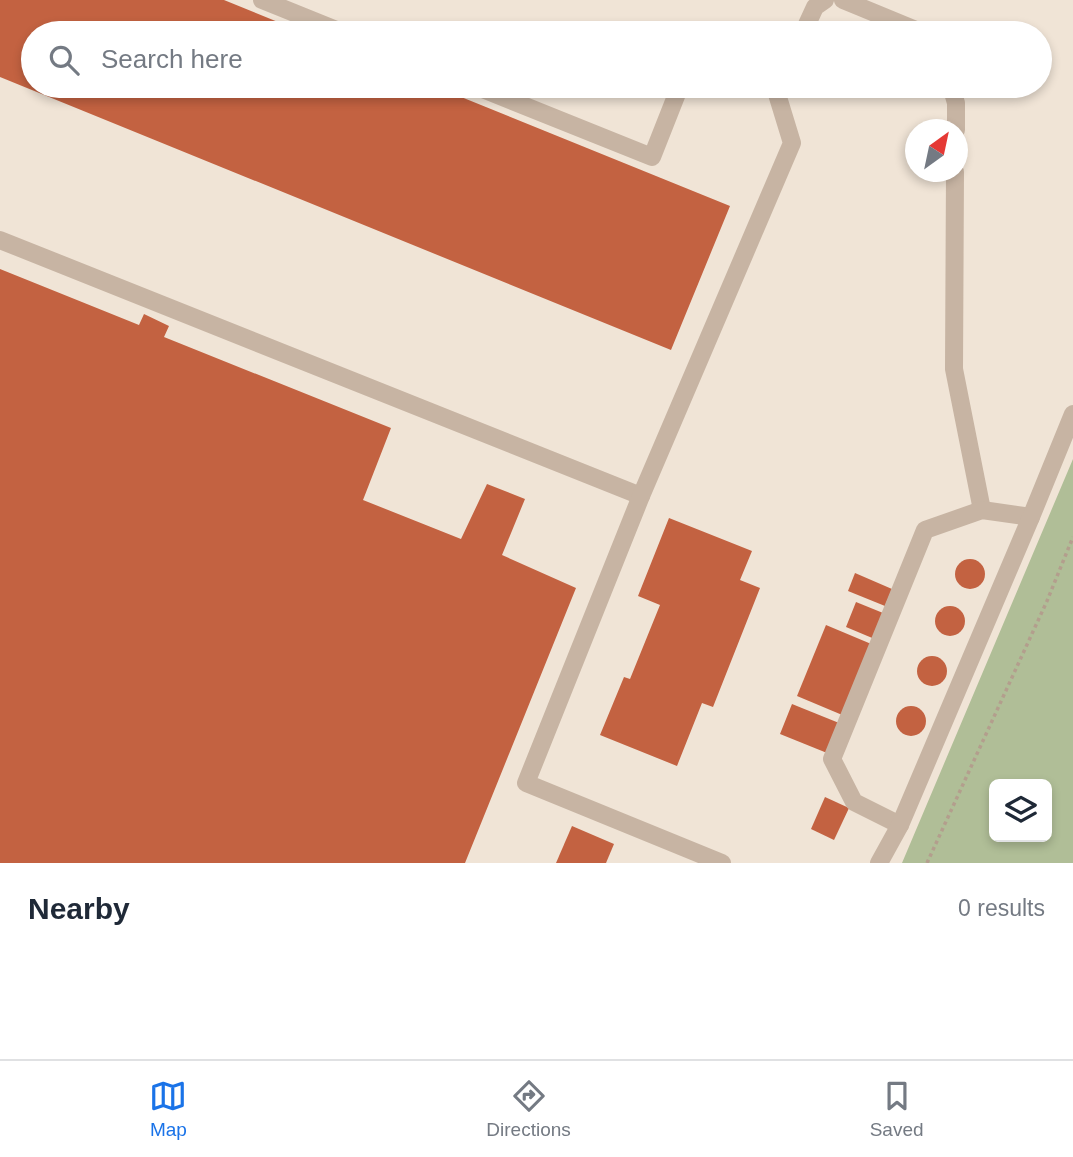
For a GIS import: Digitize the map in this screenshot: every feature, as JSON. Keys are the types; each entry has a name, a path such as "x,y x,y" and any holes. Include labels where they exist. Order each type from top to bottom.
{"lane":[{"path":"261,0 314,21"},
{"path":"809,21 815,7 825,0"},
{"path":"843,0 894,21"},
{"path":"505,98 652,157 675,98"},
{"path":"722,863 526,783 641,496 792,142 778,98"},
{"path":"955,98 956,119"},
{"path":"956,182 954,369 982,510"},
{"path":"0,240 641,496"},
{"path":"880,863 900,825 1073,414"},
{"path":"900,825 854,802 832,760 925,530 982,510 1031,517"}],"path":[{"path":"927,863 1047,601 1073,537"}],"green space":[{"path":"1073,459 1073,863 902,863"}],"building":[{"path":"0,0 224,0 276,21 21,21 21,86 0,77"},
{"path":"52,98 464,98 730,206 671,350"},
{"path":"0,269 139,325 144,314 169,326 164,337 391,428 363,500 461,539 487,484 525,499 502,555 576,588 465,863 0,863"},
{"path":"669,518 752,551 740,580 760,588 713,707 702,703 677,766 600,735 624,677 630,679 660,605 638,596"},
{"path":"970,559 976,560 984,568 984,580 976,588 970,589 964,588 956,580 955,574 956,568 964,560"},
{"path":"855,573 892,589 885,606 848,591"},
{"path":"856,602 888,615 877,640 846,627"},
{"path":"950,606 956,607 964,615 964,627 956,635 950,636 944,635 936,627 935,621 936,615 944,607"},
{"path":"826,625 876,646 847,717 797,696"},
{"path":"932,656 938,657 946,665 946,677 938,685 932,686 926,685 918,677 917,671 918,665 926,657"},
{"path":"792,704 844,725 832,755 780,734"},
{"path":"911,706 917,707 925,715 925,727 917,735 911,736 905,735 897,727 896,721 897,715 905,707"},
{"path":"825,797 849,808 834,840 811,829"},
{"path":"572,826 614,844 606,863 556,863"}]}
